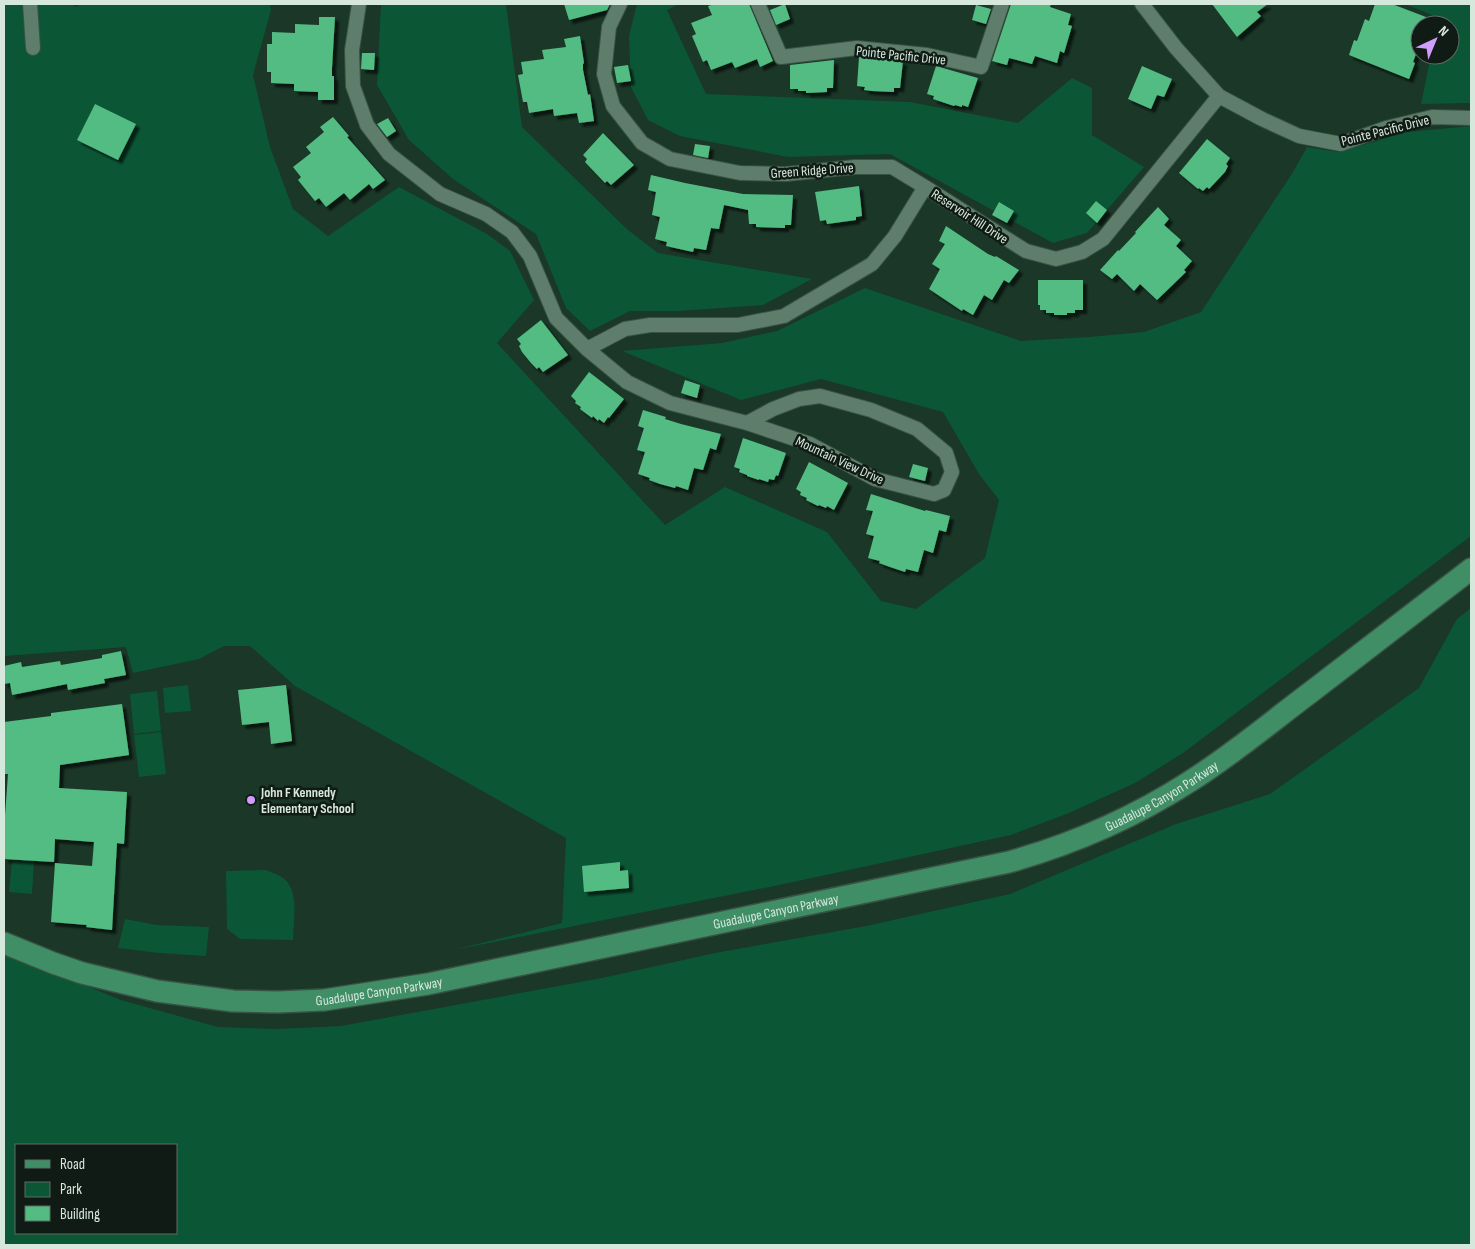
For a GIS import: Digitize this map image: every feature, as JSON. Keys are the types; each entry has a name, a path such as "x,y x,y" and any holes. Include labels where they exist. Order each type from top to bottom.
{"main road":[{"name":"Guadalupe Canyon Parkway","path":"4,943 82,973 156,991 234,1001 324,1000 428,984 1009,862 1068,843 1110,826 1190,782 1471,569"}],"street":[{"path":"30,4 33,48"},
{"name":"Mountain View Drive","path":"359,4 352,50 353,86 367,125 390,154 440,194 486,214 512,232 530,256 556,318 587,349 627,382 670,403 747,423 810,444 875,479 934,494 944,490 952,472 946,453 917,429 872,410 820,396 790,402 747,423"},
{"name":"Green Ridge Drive","path":"620,4 609,27 604,74 612,106 642,143 670,160 740,173 786,174 855,167 892,167 925,187"},
{"name":"Pointe Pacific Drive","path":"758,4 782,57 858,48 927,55 981,67 1002,4"},
{"name":"Pointe Pacific Drive","path":"1142,4 1176,48 1219,96 1262,120 1299,136 1341,144 1386,128 1432,117 1471,118"},
{"name":"Reservoir Hill Drive","path":"587,349 625,329 650,325 738,326 784,316 872,264 895,236 925,187 1026,251 1056,259 1082,252 1103,239 1219,96"}],"green space":[{"path":"4,4 73,4 76,7 79,4 270,4 271,10 253,75 270,147 293,209 328,236 399,187 487,234 510,251 534,300 497,343 665,525 725,487 827,532 881,601 916,609 985,558 999,500 979,474 943,412 821,379 741,400 622,351 722,343 777,331 865,288 1021,341 1144,332 1201,312 1293,172 1307,147 1339,152 1407,132 1471,126 1471,536 1183,753 1135,783 1069,813 1011,835 784,884 449,951 562,923 566,838 295,686 250,646 224,646 199,659 133,673 126,647 4,656"},
{"path":"381,4 506,4 522,127 628,230 658,253 812,279 763,305 679,311 630,311 590,331 566,308 536,234 453,179 409,140 377,85"},
{"path":"637,4 679,4 667,10 706,94 910,102 1018,123 1072,78 1092,88 1092,135 1144,167 1087,233 1053,243 890,154 788,157 680,136 648,120 631,87 629,36"},
{"path":"1405,4 1471,4 1471,103 1421,104 1429,65 1460,65 1460,15 1432,15"},
{"path":"1471,608 1471,1245 4,1245 4,952 121,1000 218,1027 276,1029 341,1026 602,978 715,953 866,926 1010,894 1176,824 1270,794 1419,688 1457,619"},
{"path":"188,685 191,711 165,713 163,688"},
{"path":"157,691 161,731 134,734 130,694"},
{"path":"161,732 166,774 139,777 134,735"},
{"path":"12,860 34,861 32,894 9,892"},
{"path":"265,870 280,876 287,881 291,888 294,905 293,940 240,939 227,929 226,871"},
{"path":"125,919 157,925 209,927 206,956 118,948"}],"building":[{"path":"564,4 610,4 607,10 569,20"},
{"path":"715,4 749,4 773,61 760,67 757,59 735,68 732,62 711,70 707,60 703,62 692,36 696,34 691,23 712,15 708,6"},
{"path":"785,4 790,19 776,25 770,10"},
{"path":"1011,4 1051,4 1050,7 1071,14 1068,25 1072,26 1064,53 1060,51 1057,63 1035,56 1032,64 1009,58 1007,65 992,61"},
{"path":"1212,4 1268,4 1257,12 1261,16 1237,37"},
{"path":"1375,4 1392,4 1421,15 1410,15 1410,65 1414,65 1409,79 1349,55 1354,40 1357,41 1365,19 1369,21"},
{"path":"976,5 991,9 986,24 972,20"},
{"path":"319,17 335,17 332,68 334,100 318,100 318,92 294,91 294,84 271,83 271,72 267,72 267,44 272,44 272,32 295,33 295,24 319,25"},
{"path":"580,36 584,63 583,70 588,95 590,94 594,121 579,123 577,113 554,116 553,109 529,113 527,102 523,102 518,75 523,74 521,62 544,59 542,50 566,47 564,39"},
{"path":"362,53 375,53 374,70 361,69"},
{"path":"859,57 903,61 900,88 894,88 894,92 872,91 864,90 865,87 857,86"},
{"path":"834,60 833,88 827,88 827,92 806,93 806,91 798,91 798,89 790,89 790,65"},
{"path":"628,65 631,81 617,83 614,67"},
{"path":"936,66 978,78 968,107 962,105 962,107 954,106 933,99 934,96 927,94"},
{"path":"1142,66 1172,79 1164,97 1157,95 1151,109 1128,99"},
{"path":"95,104 136,124 118,160 77,140"},
{"path":"333,117 349,136 347,137 385,180 373,189 369,184 350,200 344,193 326,207 319,198 315,201 298,180 301,177 293,167 311,153 306,147 324,132 320,127"},
{"path":"388,118 396,131 387,137 377,124"},
{"path":"603,133 634,165 611,185 607,181 605,183 585,162 587,159 583,155"},
{"path":"1207,139 1230,158 1226,164 1228,166 1225,172 1209,189 1207,187 1203,191 1179,173"},
{"path":"695,144 710,146 708,158 693,155"},
{"path":"651,175 743,194 793,195 791,225 785,225 785,228 756,227 756,224 749,224 748,210 724,205 719,229 711,228 706,250 694,248 693,252 666,246 667,242 655,239 660,217 652,215 656,192 648,190"},
{"path":"859,186 862,216 856,217 856,220 827,224 826,220 820,221 815,192"},
{"path":"1096,201 1107,210 1097,223 1086,213"},
{"path":"999,202 1014,211 1007,223 992,215"},
{"path":"1158,207 1169,219 1164,225 1181,240 1176,246 1192,261 1184,270 1186,272 1157,300 1140,284 1134,291 1117,274 1112,279 1100,270"},
{"path":"946,226 988,254 996,256 1019,270 1009,283 1004,280 992,300 984,295 973,315 963,309 962,311 929,289 940,269 932,264 945,244 939,241"},
{"path":"1038,280 1083,280 1083,310 1075,310 1075,313 1067,313 1067,315 1054,315 1054,313 1046,313 1046,310 1040,310 1040,305 1038,305"},
{"path":"541,320 568,355 543,372 539,367 537,369 522,352 519,346 521,344 517,339"},
{"path":"589,372 624,399 604,423 599,419 598,421 593,416 592,418 580,409 581,407 575,403 576,401 571,396"},
{"path":"685,380 700,385 697,398 681,393"},
{"path":"643,410 681,424 721,434 716,450 710,448 703,470 694,468 688,490 660,484 638,474 645,452 637,450 644,428 638,426"},
{"path":"743,438 786,453 778,476 776,475 774,480 769,479 768,482 759,480 739,472 740,469 734,467"},
{"path":"809,462 848,483 834,510 827,506 826,508 818,506 806,500 807,498 800,495 801,492 796,489"},
{"path":"913,464 928,468 925,481 909,477"},
{"path":"871,494 925,511 950,516 946,532 939,530 933,553 924,550 918,572 906,569 905,572 868,558 874,536 866,534 873,511 866,510"},
{"path":"121,651 126,675 104,679 105,683 68,690 67,684 12,695 10,683 4,684 4,666 21,662 22,667 60,661 61,665 102,658 102,655"},
{"path":"286,685 292,741 271,744 269,722 242,725 238,690"},
{"path":"122,704 129,755 60,765 59,788 127,792 124,844 117,843 112,930 86,927 87,925 51,922 55,863 92,866 94,842 55,839 54,862 4,859 8,774 4,774 4,722 51,716 51,713"},
{"path":"620,862 620,871 628,870 629,888 584,892 582,866"}],"place":[{"name":"John F Kennedy Elementary School","path":"251,800"}]}
